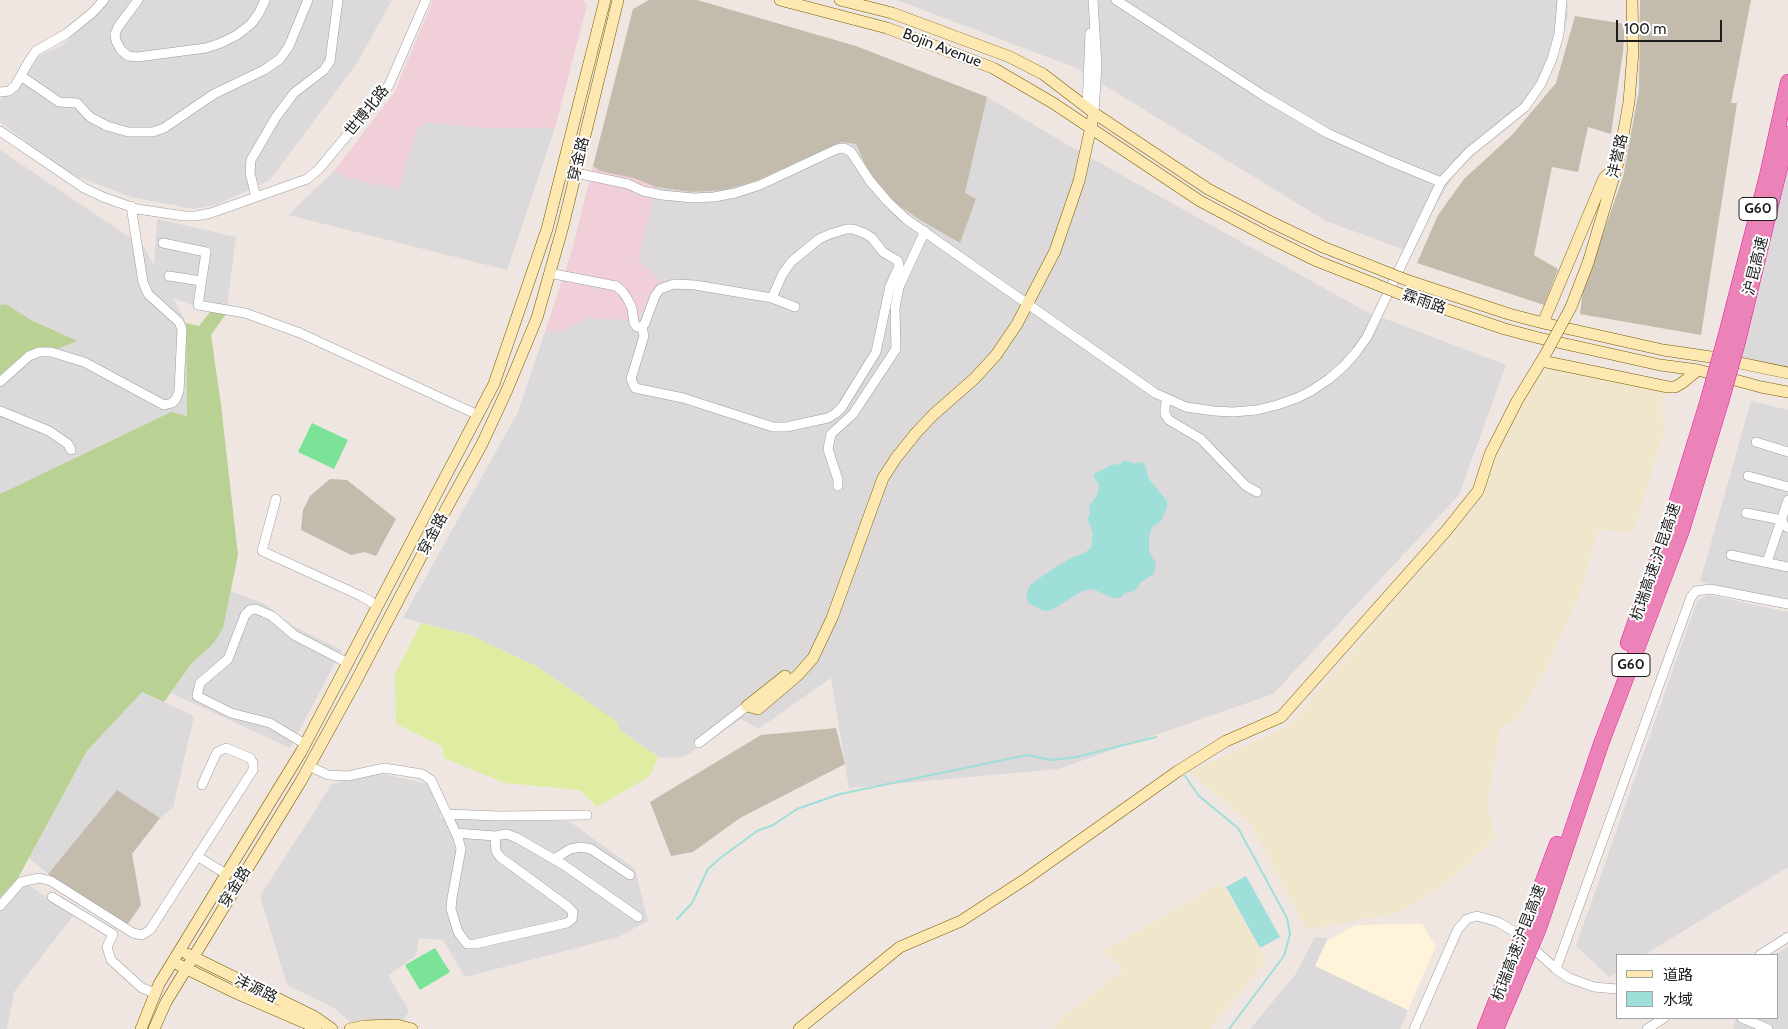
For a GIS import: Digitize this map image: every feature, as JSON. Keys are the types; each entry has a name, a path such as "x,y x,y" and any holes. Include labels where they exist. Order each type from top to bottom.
{"highway":[{"name":"杭瑞高速;沪昆高速","path":"1496,1029 1510,982 1534,923 1595,738 1714,401 1732,338 1788,82"},
{"name":"沪昆高速","path":"1732,338 1788,134"},
{"name":"杭瑞高速;沪昆高速","path":"1485,1029 1510,982"}],"main road":[{"name":"穿金路","path":"141,1029 155,993 179,949 305,744 494,384 547,229 605,0"},
{"name":"穿金路","path":"154,1029 166,1002 186,968 309,766 482,444 507,390 537,318 550,273 618,0"},
{"name":"Bojin Avenue","path":"780,0 888,28 993,68 1053,103 1088,127"},
{"name":"Bojin Avenue","path":"840,0 853,1 892,13 1010,57 1043,74 1091,110"},
{"name":"沣誉路","path":"799,1029 900,947 961,921 1027,878 1181,769 1226,741 1281,717 1446,531 1478,491 1490,454 1535,369 1544,358 1571,307 1588,263 1618,163 1629,102 1633,50 1632,0"},
{"path":"747,706 792,670 807,654 825,615 876,475 890,454 928,409 970,373 990,350 1025,302 1049,248 1088,127 1091,110"},
{"name":"霖雨路","path":"1091,110 1208,188 1323,247 1409,281 1484,307 1543,323 1663,350 1788,372"},
{"name":"霖雨路","path":"1088,127 1200,201 1317,261 1403,295 1496,326 1539,338 1660,365 1698,370 1761,388 1788,392"},
{"path":"1543,323 1604,178 1618,163"},
{"path":"1544,358 1668,387 1675,387 1698,370"},
{"name":"沣源路","path":"179,949 315,1017 332,1029"},
{"name":"沣源路","path":"172,962 254,1002 316,1029"},
{"path":"350,1029 364,1026 397,1024 412,1029"}],"street":[{"path":"0,92 9,91 15,86 36,51 66,34 92,13 104,0"},
{"path":"138,0 115,34 116,41 121,50 128,56 138,57 206,48 221,43 237,35 250,24 259,13 265,0"},
{"path":"21,76 59,102 77,104 90,117 102,124 128,132 154,132 164,128 214,94 264,70 280,59 289,46 308,0"},
{"path":"256,197 250,173 251,160 276,117 294,93 324,70 330,61 338,0"},
{"name":"世博北路","path":"0,131 84,188 131,206 184,216 211,213 307,178 319,169 389,85 426,0"},
{"path":"1088,0 1091,110"},
{"path":"1091,110 1097,65 1094,0"},
{"path":"1116,0 1264,96 1326,133 1441,182"},
{"path":"576,173 628,184 643,191 662,195 693,198 714,197 736,193 760,185 838,149 844,148 856,157 870,181 906,219 926,231 1144,385 1167,399 1186,407 1214,411 1257,410 1276,406 1311,391 1329,379 1351,358 1366,337 1441,182 1469,152 1525,107 1541,84 1552,59 1559,34 1562,0"},
{"path":"0,382 29,356 39,352 51,352 84,362 164,405 172,404 176,399 179,391 182,329 178,322 148,294 143,282 131,206"},
{"path":"772,298 782,275 791,262 818,239 847,229 853,229 866,234 872,238 883,252 898,261 899,266 890,286 876,352 842,407 828,418 786,427 773,427 683,398 635,388 631,379 644,336 642,327 655,296 660,289 674,284 695,285 777,299 781,303 795,307"},
{"path":"838,486 838,480 828,449 831,434 854,414 896,349 895,308 899,286 926,231"},
{"path":"163,243 206,252 198,305 245,313 300,333 478,415"},
{"path":"550,273 616,286 622,291 632,308 634,323 637,327 642,327"},
{"path":"169,276 201,281"},
{"path":"1167,399 1165,407 1169,420 1201,439 1246,486 1257,492"},
{"path":"0,411 49,431 68,444 71,450"},
{"path":"1756,442 1788,452"},
{"path":"1748,476 1788,487"},
{"path":"276,499 262,551 361,596 378,606"},
{"path":"1768,562 1788,500"},
{"path":"1746,513 1782,520"},
{"path":"1782,520 1784,526 1788,528"},
{"path":"1731,555 1788,567"},
{"path":"1556,969 1690,597 1696,591 1710,589 1788,604"},
{"path":"305,744 270,723 231,713 197,696 200,683 228,658 246,615 250,610 256,609 272,616 294,635 348,662"},
{"path":"699,742 747,706"},
{"path":"0,906 21,882 39,878 51,881 133,933 142,935 150,930 252,770 253,763 250,758 226,748 218,752 202,785"},
{"path":"309,766 328,774 348,776 384,768 422,774 431,780 448,814 461,849 452,898 452,909 458,932 467,944 567,923 572,919 573,912 568,906 500,857 496,851 495,836"},
{"path":"448,814 500,816 587,815"},
{"path":"456,834 495,836 507,834 512,836 554,859 638,916"},
{"path":"554,859 570,849 581,847 591,849 630,875"},
{"path":"197,856 226,874"},
{"path":"52,897 113,934 107,947 111,960 142,988 155,993"},
{"path":"1414,1029 1458,928 1467,919 1477,916 1486,917 1506,926 1556,969 1580,983 1594,987 1616,989"},
{"path":"1762,954 1788,937"},
{"path":"1647,1029 1662,1019"},
{"path":"1744,1019 1768,1029"}],"shaded area":[{"path":"109,0 392,0 357,63 270,180 216,205 194,209 131,197 68,173 0,122 0,99 17,89 39,56 61,46 103,8"},
{"path":"433,0 583,0 587,5 555,128 487,128 425,122 416,130 399,189 348,178 334,171 394,93"},
{"path":"649,0 697,0 856,46 987,97 965,193 976,199 960,243 920,220 894,202 868,171 856,144 841,142 756,181 724,190 691,192 656,187 633,178 600,171 593,166 633,9"},
{"path":"897,0 1567,0 1568,17 1550,74 1525,110 1483,146 1454,175 1435,207 1413,253 1326,221 1076,68"},
{"path":"1640,0 1751,0 1731,103 1737,103 1701,335 1580,314 1583,290 1623,177 1639,90"},
{"path":"1575,16 1625,24 1623,52 1611,134 1588,127 1578,172 1552,167 1534,255 1558,269 1544,305 1417,263 1438,215 1464,179 1512,135 1556,83"},
{"path":"987,97 1073,148 1365,311 1506,365 1459,495 1273,694 1058,769 849,788 831,678 758,729 741,719 684,757 660,758 621,731 616,721 536,666 470,635 403,618 518,412 545,332 560,332 589,318 626,320 640,317 656,285 638,259 656,187 691,192 756,181 841,142 856,144 869,171 894,202 920,220 960,243 976,199 965,194"},
{"path":"424,122 487,128 555,128 507,270 288,215 334,171 348,178 399,189 416,130"},
{"path":"1788,129 1788,374 1732,364"},
{"path":"0,150 144,247 154,265 157,219 236,237 226,314 210,312 173,298 186,323 187,416 171,412 0,494 0,375 27,351 40,347 57,349 76,341 31,320 6,304 0,305"},
{"path":"593,166 600,171 633,178 656,187 638,259 661,281 656,285 640,317 626,320 589,318 560,332 545,332 573,246"},
{"path":"1552,368 1666,391 1662,405 1664,432 1633,533 1598,530 1581,591 1546,669 1516,720 1500,728 1487,807 1496,837 1446,884 1401,912 1306,930 1252,826 1190,772 1289,726 1480,501 1495,451 1540,369"},
{"path":"1751,401 1788,410 1788,599 1700,582"},
{"path":"330,479 347,480 396,519 376,556 364,552 351,555 301,530 303,510 310,496"},
{"path":"230,591 265,604 293,626 342,650 290,748 171,693 192,663 214,643 223,628"},
{"path":"1708,595 1788,612 1788,867 1646,954 1616,954 1616,973 1609,977 1576,946 1697,601"},
{"path":"142,692 194,716 173,808 160,818 117,791 48,874 29,858 87,751"},
{"path":"836,728 845,764 740,818 693,852 671,856 650,802 761,735"},
{"path":"379,773 428,784 440,812 440,818 497,821 569,821 635,869 648,921 618,937 465,977 443,940 419,938 416,956 388,975 409,1011 403,1021 351,1023 334,1008 287,985 260,896 332,784"},
{"path":"117,790 160,818 132,854 141,905 127,925 48,874"},
{"path":"18,878 74,915 14,992 7,1029 0,1029 0,897"},
{"path":"1221,882 1266,961 1210,1029 1053,1029 1061,1018 1124,969 1104,951"},
{"path":"1422,924 1436,946 1408,1010 1315,966 1328,938 1331,939 1355,925"},
{"path":"1315,937 1328,938 1316,966 1408,1010 1400,1029 1250,1029 1295,975"},
{"path":"1788,947 1788,1029 1733,1029 1736,1019 1778,1019 1778,954 1776,954"}],"green space":[{"path":"6,304 31,320 77,341 57,349 40,347 27,351 0,375 0,305"},
{"path":"210,312 226,314 211,335 238,555 223,628 214,643 192,663 164,702 142,692 87,751 18,878 0,897 0,494 171,412 187,416 186,323 199,326"},
{"path":"312,423 348,440 334,469 298,452"},
{"path":"421,623 470,635 536,666 616,721 621,731 658,757 650,776 597,807 580,790 505,783 444,758 442,746 396,724 395,674"},
{"path":"435,948 450,972 420,990 405,965"}],"water":[{"path":"1123,460 1134,463 1142,462 1145,465 1149,479 1167,501 1167,508 1161,521 1152,527 1149,538 1149,551 1156,564 1154,574 1141,582 1135,591 1125,593 1120,598 1112,598 1093,589 1082,591 1050,611 1042,610 1028,603 1026,595 1030,585 1057,566 1083,554 1091,548 1093,533 1087,518 1090,516 1089,506 1096,497 1099,488 1094,474 1111,465 1120,464"},
{"path":"1246,876 1280,937 1260,948 1226,887"}],"waterway":[{"path":"677,919 692,903 708,869 757,831 773,825 797,809 840,794 1027,755 1051,760 1076,757 1156,737"},
{"path":"1185,776 1199,796 1238,828 1287,918 1290,934 1284,956 1229,1029"}]}
